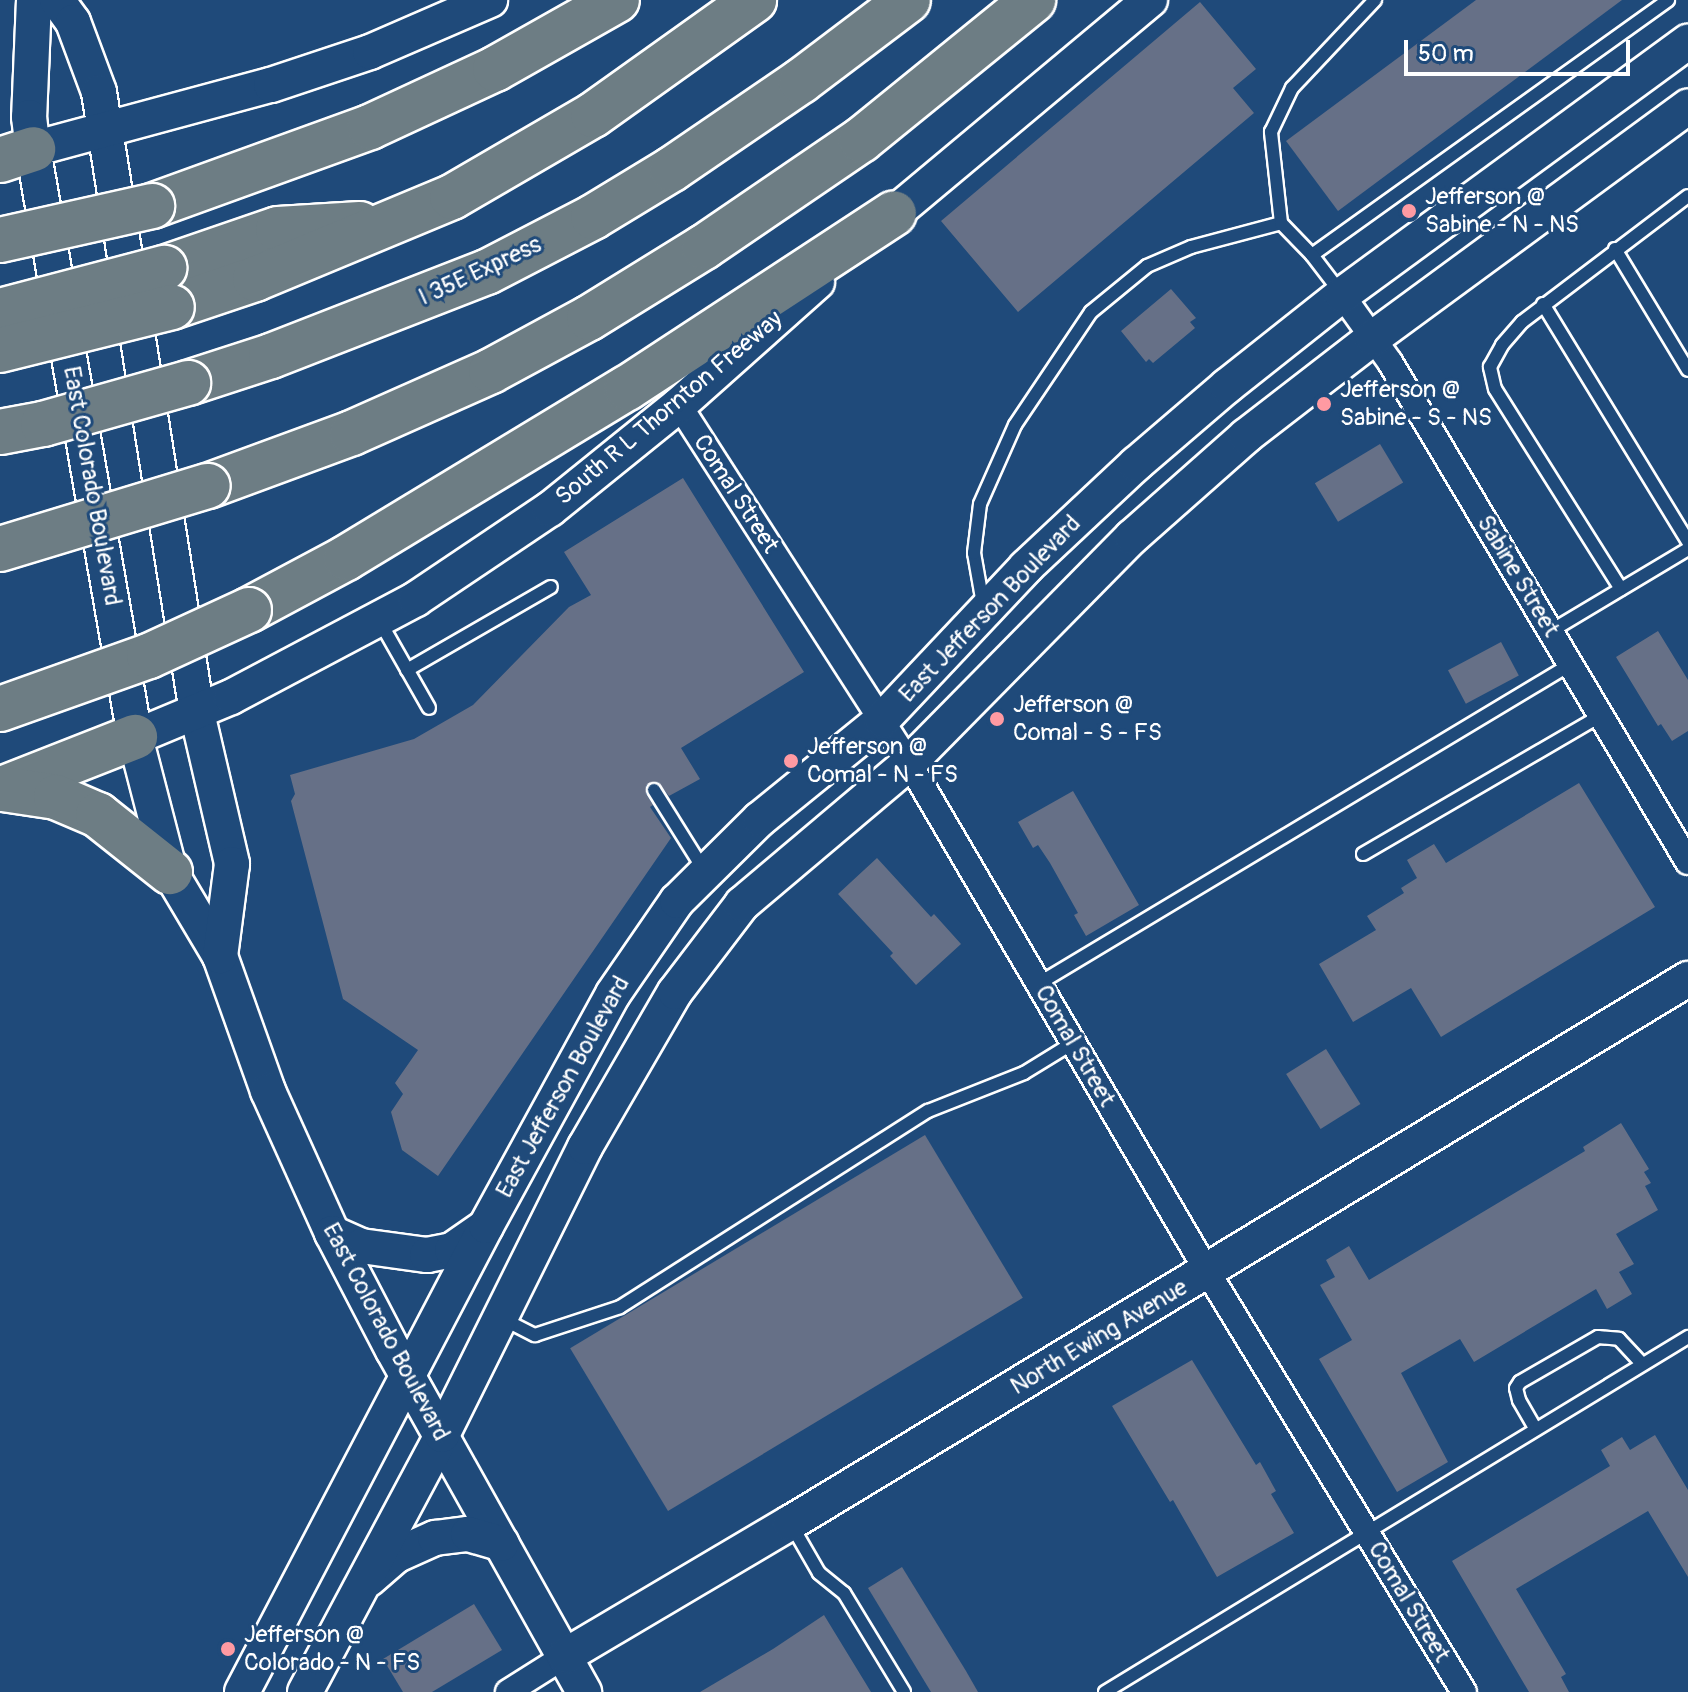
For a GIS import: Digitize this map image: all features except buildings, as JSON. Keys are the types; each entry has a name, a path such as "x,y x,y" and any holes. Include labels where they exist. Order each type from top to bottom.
{"highway":[{"path":"0,240 152,206 370,127 495,69 617,0"},
{"path":"0,350 168,287 278,229 394,221 452,197 593,115 754,0"},
{"name":"I 35E Express","path":"0,432 43,424 271,356 474,277 593,217 737,125 908,0"},
{"path":"0,549 208,486 352,433 491,371 589,318 704,247 861,140 1033,0"},
{"path":"0,709 149,656 249,610 346,558 614,396 894,213"},
{"path":"0,311 168,287"},
{"path":"1,789 135,737"},
{"path":"1,789 56,797 98,815 170,872"}],"main road":[{"name":"East Colorado Boulevard","path":"34,0 29,117 17,154 135,737 170,872 220,956 268,1091 332,1233 407,1375 584,1692"},
{"name":"East Colorado Boulevard","path":"57,0 73,22 94,71 197,713 232,864 220,956"},
{"path":"17,154 103,128 271,85 370,52 446,10 490,0"},
{"name":"South R L Thornton Freeway","path":"135,737 197,713 379,620 416,599 550,509 679,405 894,213 1150,0"},
{"name":"East Jefferson Boulevard","path":"242,1692 486,1226 613,994 677,901 760,819 882,720 985,611 1136,464 1342,295 1688,42"},
{"name":"East Jefferson Boulevard","path":"305,1692 442,1435 585,1147 675,992 742,904 909,763 1132,537 1246,436 1373,338 1688,107"},
{"name":"North Ewing Avenue","path":"565,1656 1688,979"},
{"path":"332,1233 361,1246 427,1255 452,1250 486,1226"},
{"path":"362,1584 397,1555 435,1538 468,1534 502,1544"}],"street":[{"name":"Sabine Street","path":"1342,295 1373,338 1688,862"},
{"name":"Comal Street","path":"679,405 909,763 1207,1271 1464,1692"},
{"name":"North Ewing Avenue","path":"508,1692 565,1656"}],"lane":[{"path":"1342,295 1312,255 1281,223 1271,132 1292,88 1375,0"},
{"path":"1312,255 1668,0"},
{"path":"1621,589 1495,389 1490,367 1502,345 1543,304 1615,249 1686,203"},
{"path":"985,611 974,553 980,504 1015,425 1091,312 1147,266 1191,247 1281,223"},
{"path":"1615,249 1688,370"},
{"path":"1543,304 1688,542"},
{"path":"1551,631 1688,549"},
{"path":"407,670 551,587"},
{"path":"379,620 429,708"},
{"path":"1038,984 1571,664"},
{"path":"1363,854 1602,715"},
{"path":"654,790 705,873"},
{"path":"500,1317 535,1335 620,1307 928,1111 1024,1073 1073,1043"},
{"path":"1535,1428 1519,1400 1516,1388 1520,1382 1598,1337 1619,1339 1642,1364"},
{"path":"1105,1692 1688,1337"},
{"path":"790,1523 819,1573 844,1593 904,1692"}],"place":[{"name":"Jefferson @ Sabine - N - NS","path":"1409,211"},
{"name":"Jefferson @ Sabine - S - NS","path":"1324,404"},
{"name":"Jefferson @ Comal - S - FS","path":"997,719"},
{"name":"Jefferson @ Comal - N - FS","path":"791,761"},
{"name":"Jefferson @ Colorado - N - FS","path":"228,1649"}]}
